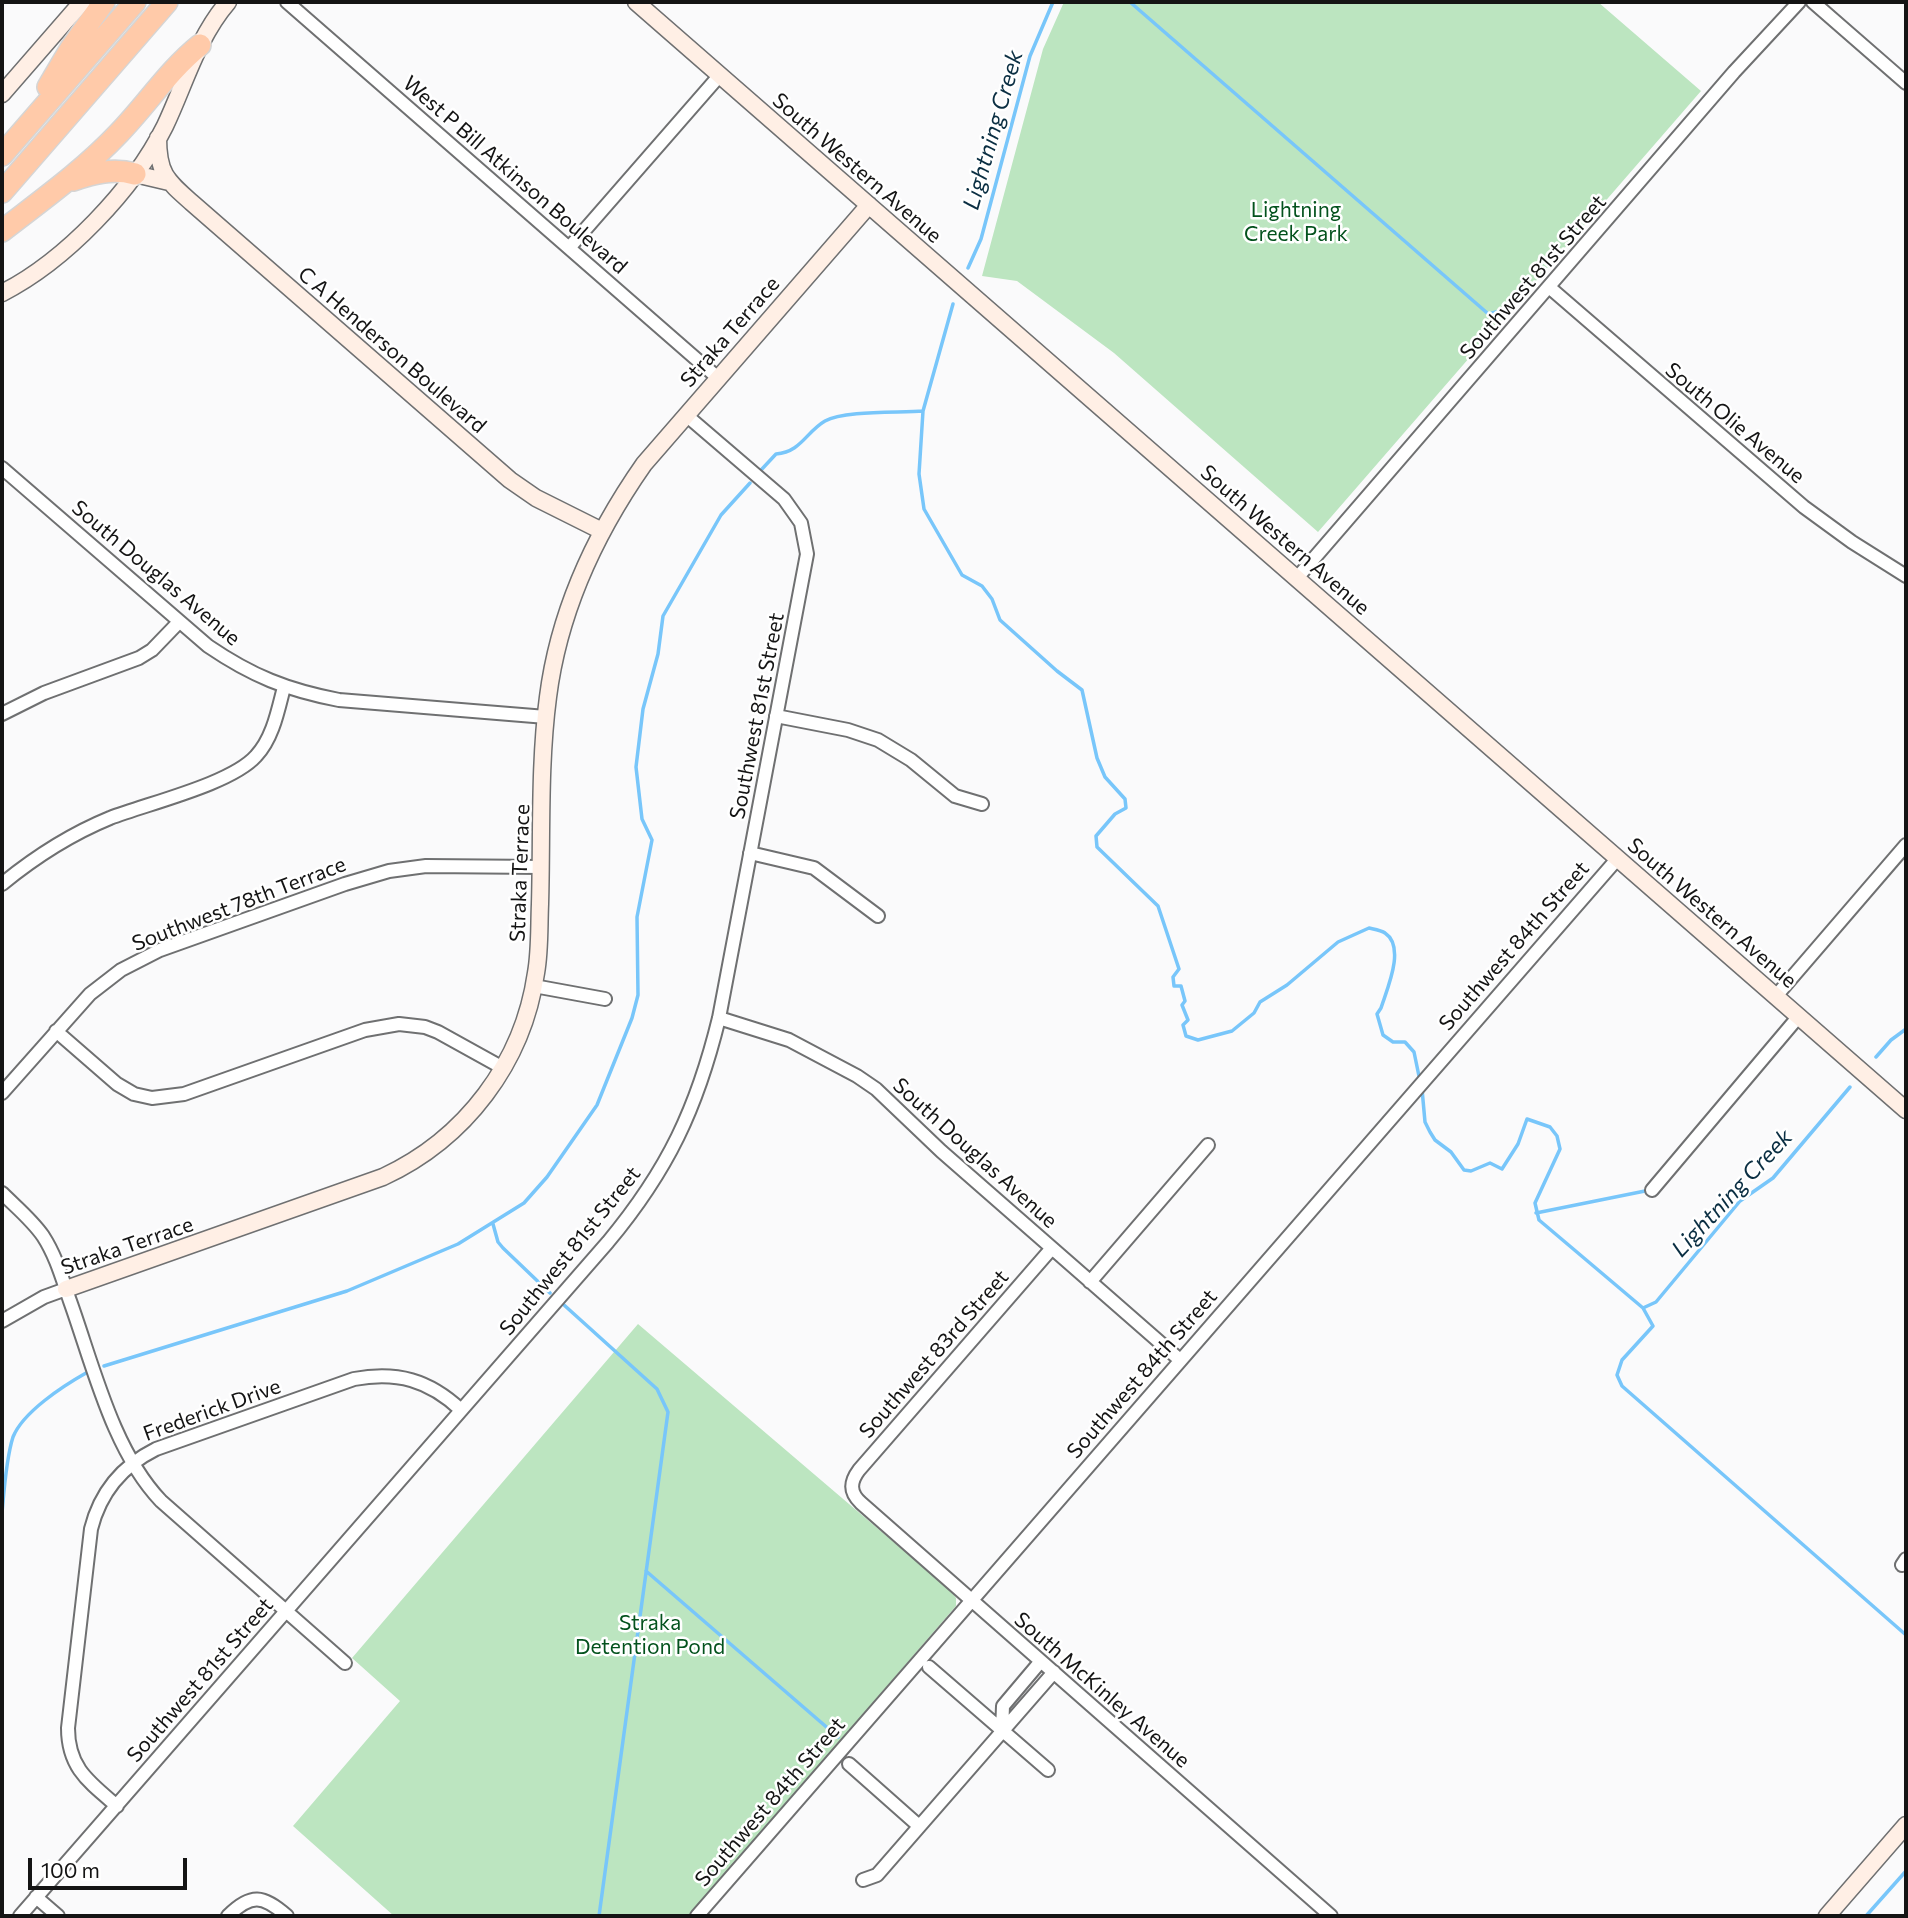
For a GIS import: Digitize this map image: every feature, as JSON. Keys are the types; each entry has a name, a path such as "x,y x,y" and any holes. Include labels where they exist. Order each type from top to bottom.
{"highway":[{"path":"20,134 71,48 104,2"},
{"path":"2,155 135,2"},
{"path":"2,192 167,2"},
{"path":"2,231 64,183 118,135 179,62 200,45"},
{"path":"64,183 97,172 122,170 135,174"}],"main road":[{"path":"2,93 82,2"},
{"path":"2,293 36,273 68,249 135,174 158,138 200,45 228,2"},
{"name":"South Western Avenue","path":"636,2 1906,1110"},
{"path":"158,138 159,161 169,182"},
{"name":"C A Henderson Boulevard","path":"135,174 169,182 510,480 536,498 602,531"},
{"name":"Straka Terrace","path":"66,1289 395,1172 435,1146 465,1120 483,1099 503,1068 522,1029 534,986 542,867 546,717 551,673 577,582 612,510 644,464 869,205"},
{"path":"1827,1916 1906,1825"}],"street":[{"name":"West P Bill Atkinson Boulevard","path":"287,2 718,379"},
{"name":"Southwest 81st Street","path":"1297,578 1771,30 1799,2"},
{"path":"1813,2 1906,83"},
{"path":"569,248 720,75"},
{"name":"South Olie Avenue","path":"1549,287 1804,507 1906,576"},
{"name":"Southwest 81st Street","path":"20,1916 608,1242 654,1180 691,1111 719,1018 807,554 805,534 794,510 785,499 686,415"},
{"name":"South Douglas Avenue","path":"2,468 208,646 235,664 284,687 339,699 546,717"},
{"path":"2,714 44,693 139,658 152,650 179,622"},
{"path":"2,884 26,865 81,831 242,769 262,748 272,728 284,687"},
{"path":"776,716 848,730 878,740 911,760 955,796 982,804"},
{"path":"1776,996 1906,845"},
{"path":"750,853 814,868 878,916"},
{"name":"Southwest 84th Street","path":"696,1916 1618,858"},
{"name":"Southwest 78th Terrace","path":"2,1093 90,994 139,960 356,880 389,872 426,866 542,867"},
{"path":"534,986 605,999"},
{"path":"1652,1190 1799,1016"},
{"name":"South Douglas Avenue","path":"719,1018 789,1040 867,1082 1180,1360"},
{"path":"56,1031 117,1084 134,1094 152,1098 184,1094 366,1030 399,1024 425,1027 438,1032 503,1068"},
{"path":"1090,1282 1208,1145"},
{"path":"2,1194 42,1235 56,1259 113,1422 144,1483 345,1663"},
{"name":"Southwest 83rd Street","path":"852,1489 853,1480 859,1470 1052,1248"},
{"name":"Straka Terrace","path":"2,1321 44,1297 66,1289"},
{"name":"Frederick Drive","path":"117,1806 83,1775 72,1759 68,1728 91,1529 105,1493 114,1480 145,1454 163,1446 362,1378 407,1378 438,1391 461,1410"},
{"name":"South McKinley Avenue","path":"852,1489 861,1503 1331,1916"},
{"path":"1002,1731 1003,1706 1041,1661"},
{"path":"929,1667 1048,1770"},
{"path":"863,1880 877,1875 1054,1672"},
{"path":"849,1764 919,1826"},
{"path":"36,1897 58,1916"},
{"path":"228,1916 244,1903 256,1899 269,1902 287,1916"}],"green space":[{"name":"Lightning Creek Park","path":"1064,2 1598,2 1701,91 1318,532 1114,353 1017,281 982,276 1043,49"},
{"name":"Straka Detention Pond","path":"638,1324 951,1591 956,1598 956,1606 689,1916 394,1916 293,1826 400,1701 352,1658"}],"waterway":[{"name":"Lightning Creek","path":"968,268 981,239 1030,56 1053,2"},
{"path":"1130,2 1501,325"},
{"name":"Lightning Creek","path":"953,304 923,411 919,474 924,509 962,575 982,586 992,599 1000,620 1082,690 1097,758 1105,777 1125,799 1126,808 1115,814 1096,836 1097,847 1158,906 1179,969 1173,977 1174,986 1181,986 1185,1001 1182,1005 1188,1020 1183,1025 1186,1036 1198,1040 1232,1031 1254,1013 1260,1002 1287,985 1338,942 1369,928 1385,933 1394,948 1393,969 1377,1014 1383,1035 1393,1042 1405,1042 1414,1052 1420,1081"},
{"path":"1489,314 1506,309"},
{"path":"762,469 776,454 792,450 818,425 834,417 923,411"},
{"path":"104,1366 347,1291 458,1244 524,1203 547,1177 597,1105 632,1018 638,995 637,917 652,840 642,819 636,767 643,709 658,654 663,616 721,515 750,483"},
{"name":"Lightning Creek","path":"1876,1057 1891,1040 1906,1029"},
{"name":"Lightning Creek","path":"1643,1308 1656,1302 1740,1201 1773,1178 1850,1087"},
{"path":"1422,1089 1425,1122 1430,1132 1435,1140 1451,1152 1464,1170 1471,1171 1490,1163 1502,1169 1518,1144 1527,1119 1550,1127 1557,1136 1560,1149 1535,1203 1539,1220 1643,1308 1653,1326 1622,1360 1617,1375 1622,1386 1906,1635"},
{"path":"1536,1213 1650,1190"},
{"path":"493,1224 498,1242 550,1293"},
{"path":"564,1305 657,1389 668,1412 599,1916"},
{"path":"2,1513 9,1455 18,1428 45,1400 86,1373"},
{"path":"2,1539 2,1555"},
{"path":"646,1571 838,1737"},
{"path":"1866,1916 1906,1871"}]}
